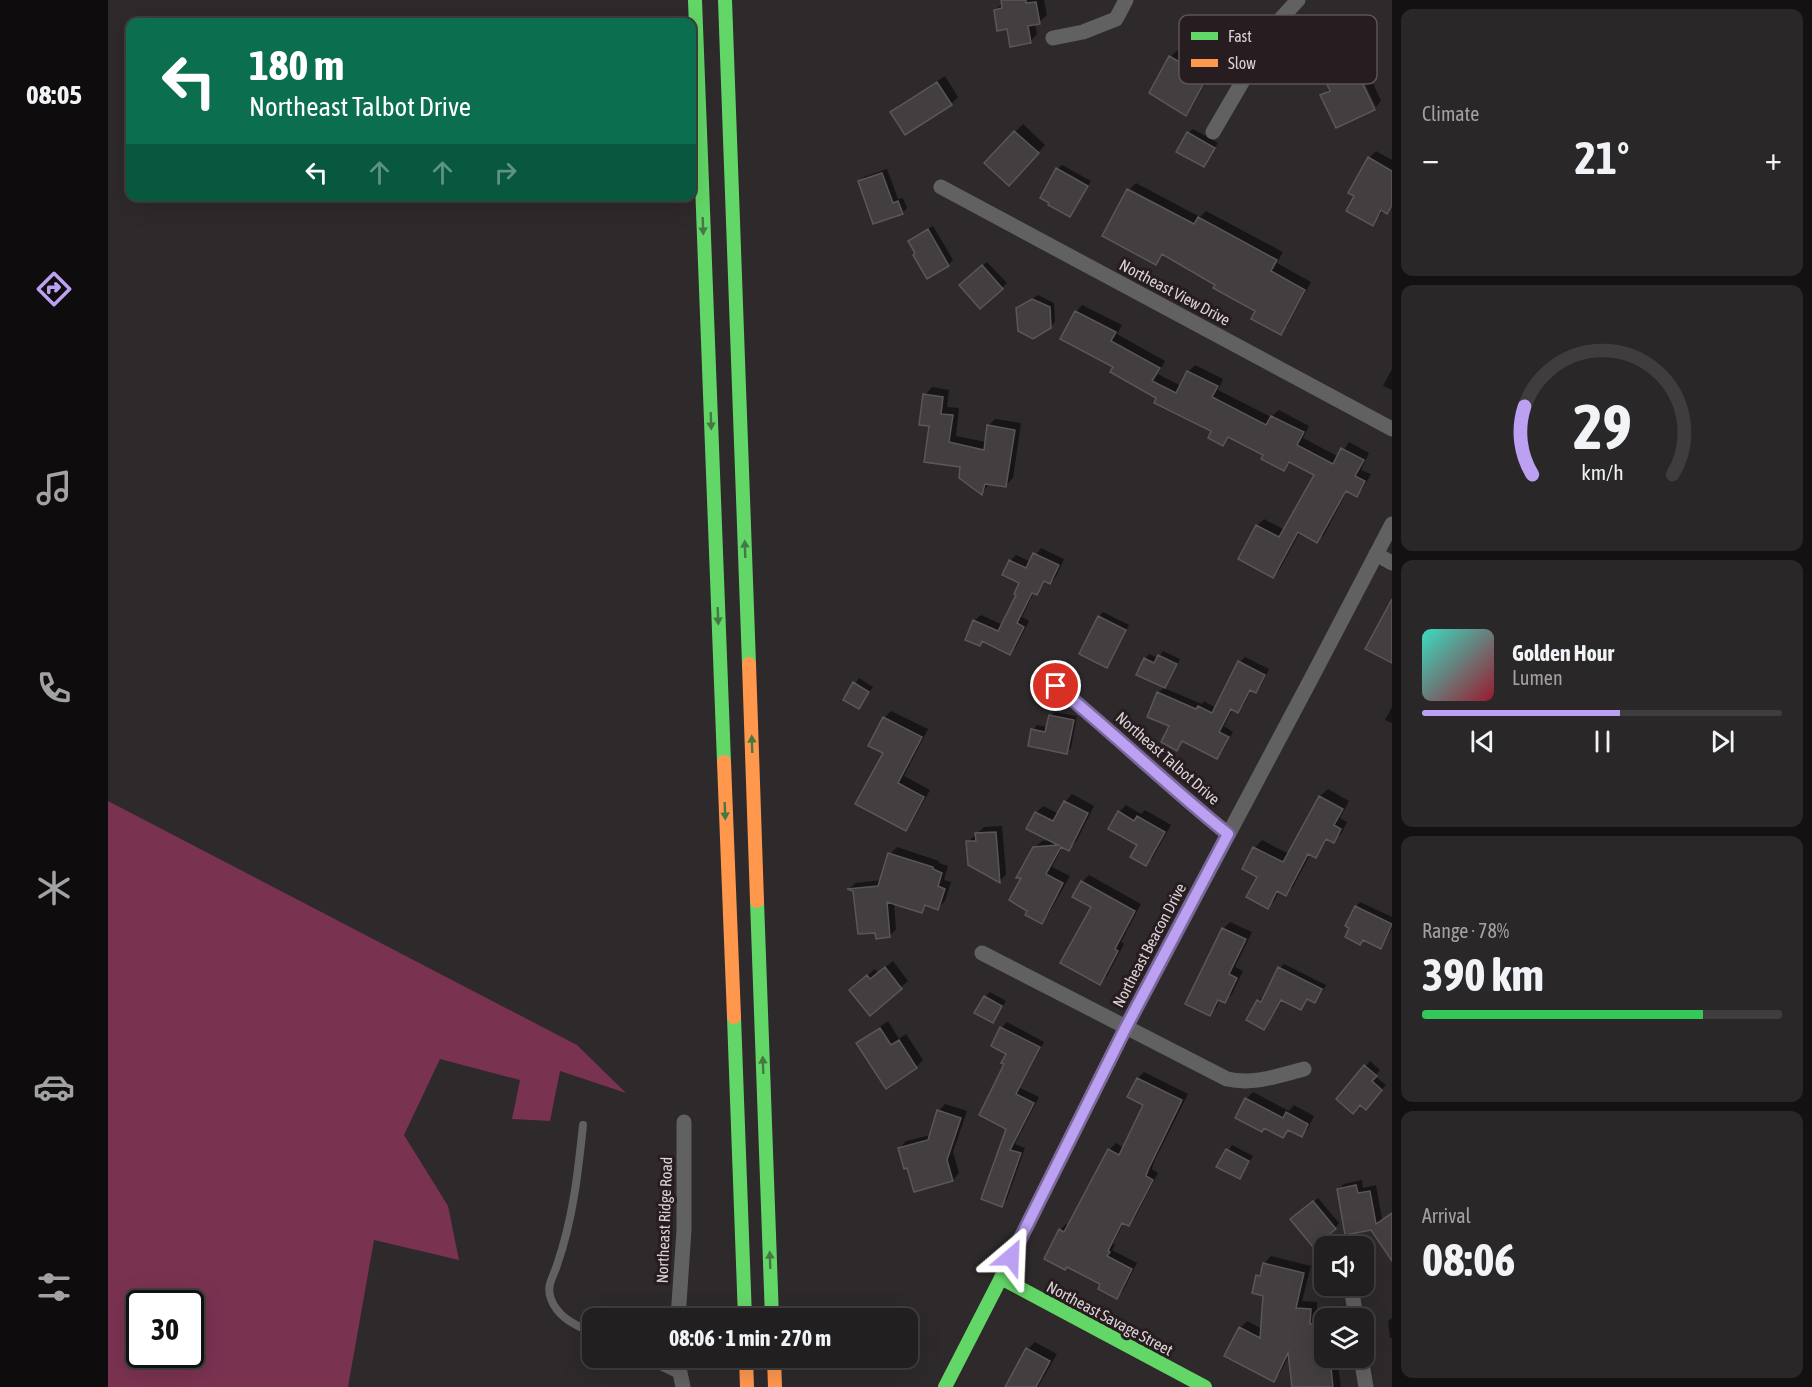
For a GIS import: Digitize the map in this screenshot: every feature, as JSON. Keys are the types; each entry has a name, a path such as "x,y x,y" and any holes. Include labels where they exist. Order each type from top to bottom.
{"main road":[{"path":"694,0 695,18"},
{"path":"725,0 772,1308"},
{"path":"696,52 745,1308"},
{"name":"Northeast Beacon Drive","path":"945,1387 1001,1278"},
{"name":"Northeast Savage Street","path":"1001,1278 1204,1387"},
{"path":"746,1368 747,1387"},
{"path":"774,1368 775,1387"}],"street":[{"path":"1053,38 1083,32 1116,19 1126,0"},
{"path":"1284,15 1298,0"},
{"path":"1213,132 1241,84"},
{"name":"Northeast View Drive","path":"941,187 1392,429"},
{"name":"Northeast Beacon Drive","path":"1001,1278 1126,1027 1392,524"},
{"path":"1376,554 1392,563"},
{"name":"Northeast Talbot Drive","path":"1056,686 1228,834"},
{"path":"982,953 1227,1079 1258,1082 1304,1069"},
{"name":"Northeast Ridge Road","path":"679,1308 684,1230 684,1122"},
{"path":"1362,1368 1365,1387"}],"lane":[{"path":"582,1328 557,1311 548,1285 557,1266 577,1190 583,1125"},
{"path":"660,1368 681,1381"}],"shaded area":[{"path":"108,801 577,1045 626,1093 560,1071 550,1121 512,1119 520,1080 440,1059 404,1135 448,1206 459,1260 374,1240 348,1387 108,1387"}],"building":[{"path":"1001,0 1036,2 1040,24 1028,26 1031,43 1010,47 1007,29 997,31 994,10 1002,8"},
{"path":"1169,56 1179,62 1179,84 1203,84 1186,116 1149,93"},
{"path":"937,82 952,105 905,135 890,112"},
{"path":"1327,84 1363,84 1375,110 1336,128 1320,95 1330,91"},
{"path":"1014,131 1039,153 1009,186 984,163"},
{"path":"1187,132 1215,148 1204,167 1176,152"},
{"path":"1368,157 1392,171 1392,205 1387,214 1381,210 1373,226 1346,211 1354,196 1348,193"},
{"path":"1056,168 1088,186 1070,217 1040,198"},
{"path":"882,173 893,203 898,201 903,214 873,224 858,181"},
{"path":"1127,189 1194,224 1198,217 1277,260 1271,271 1305,290 1281,335 1251,319 1255,311 1213,288 1215,285 1162,254 1156,265 1102,236"},
{"path":"928,229 949,266 927,279 908,241"},
{"path":"982,265 1003,289 980,309 959,285"},
{"path":"1032,299 1050,307 1051,328 1033,339 1018,331 1016,308"},
{"path":"1075,311 1116,332 1111,341 1160,368 1152,381 1176,393 1187,371 1218,386 1212,397 1266,425 1271,416 1304,432 1297,445 1333,464 1341,448 1364,460 1355,476 1365,481 1357,497 1346,491 1317,543 1298,532 1273,578 1238,559 1256,525 1279,537 1314,475 1289,462 1284,471 1261,459 1263,455 1228,437 1223,446 1208,438 1211,431 1154,403 1156,398 1110,372 1113,367 1060,339"},
{"path":"923,394 943,397 941,414 953,415 949,442 984,450 987,425 1015,430 1006,487 985,484 982,495 959,478 960,467 924,462 929,426 919,425"},
{"path":"1033,553 1059,565 1050,584 1044,581 1037,595 1032,593 1017,623 1024,627 1010,655 982,641 980,646 965,640 973,620 998,631 1016,595 1014,594 1019,583 1002,575 1009,560 1026,568"},
{"path":"1392,599 1392,663 1365,649"},
{"path":"1098,616 1126,630 1107,668 1079,654"},
{"path":"1158,655 1177,664 1165,688 1136,675 1144,658 1154,663"},
{"path":"1238,661 1265,675 1256,693 1250,690 1238,713 1231,709 1219,732 1229,737 1217,759 1182,741 1177,751 1161,742 1169,726 1147,717 1157,692 1196,709 1198,706 1212,713"},
{"path":"853,682 869,692 859,709 843,700"},
{"path":"1049,715 1074,720 1067,754 1028,746 1031,729 1045,732"},
{"path":"883,717 922,737 898,783 924,797 906,831 855,804 883,753 868,746"},
{"path":"1319,796 1343,809 1334,825 1341,829 1334,843 1326,839 1316,858 1308,854 1286,896 1277,891 1268,909 1246,897 1257,877 1242,869 1253,847 1283,862"},
{"path":"1064,801 1088,813 1069,851 1061,847 1046,874 1063,883 1042,924 1025,915 1027,911 1009,900 1021,878 1016,878 1033,847 1058,845 1026,829 1035,812 1053,821"},
{"path":"1118,811 1134,821 1137,816 1165,832 1146,866 1130,857 1137,845 1108,829"},
{"path":"996,832 1000,883 968,865 966,841 976,841 975,833"},
{"path":"888,853 933,867 942,873 938,886 945,889 938,910 925,905 922,913 887,902 890,937 876,939 875,933 858,934 853,891 847,889 878,886"},
{"path":"1081,881 1135,911 1115,949 1118,951 1100,985 1060,963 1091,907 1072,897"},
{"path":"1355,906 1392,924 1381,949 1363,940 1360,945 1345,937 1349,928 1345,926"},
{"path":"1222,928 1246,939 1229,974 1237,978 1225,1003 1218,1000 1210,1016 1185,1004"},
{"path":"885,967 902,989 870,1016 849,990 867,975 870,979"},
{"path":"1278,967 1322,989 1315,1003 1307,999 1301,1010 1281,1000 1264,1030 1246,1020 1257,1000 1261,1002"},
{"path":"984,996 1002,1006 993,1023 974,1013"},
{"path":"1000,1027 1040,1047 1016,1094 1034,1103 1010,1150 1021,1153 1002,1207 981,1199 1006,1129 979,1115 1004,1064 1001,1063 1006,1054 991,1046"},
{"path":"880,1028 891,1045 899,1040 917,1068 886,1089 856,1043"},
{"path":"1364,1065 1377,1076 1372,1081 1382,1090 1366,1110 1360,1105 1353,1114 1336,1099"},
{"path":"1137,1078 1182,1100 1148,1170 1146,1176 1153,1180 1129,1226 1122,1223 1108,1251 1110,1252 1107,1256 1132,1269 1117,1299 1098,1289 1100,1284 1067,1267 1065,1270 1044,1259 1059,1229 1064,1232 1108,1149 1119,1155 1143,1105 1127,1097"},
{"path":"1245,1098 1283,1118 1286,1112 1308,1124 1302,1137 1288,1130 1283,1138 1264,1128 1262,1132 1235,1118"},
{"path":"937,1110 961,1118 947,1160 953,1181 914,1192 898,1148 928,1140"},
{"path":"1226,1149 1249,1161 1240,1179 1216,1167"},
{"path":"1356,1185 1358,1193 1370,1191 1376,1224 1392,1213 1392,1261 1371,1230 1345,1235 1337,1189"},
{"path":"1313,1201 1336,1229 1327,1236 1314,1236 1313,1247 1290,1219"},
{"path":"1263,1263 1304,1273 1296,1308 1311,1309 1310,1324 1314,1324 1314,1368 1331,1368 1333,1387 1292,1387 1288,1353 1274,1382 1224,1356 1239,1327 1260,1338 1263,1296 1252,1293 1256,1275 1260,1276"},
{"path":"1026,1348 1050,1361 1036,1387 1005,1387"}],"traffic: fast":[{"path":"695,0 696,18"},
{"path":"725,0 749,664"},
{"path":"696,26 724,762"},
{"path":"757,901 772,1308"},
{"path":"734,1017 745,1308"},
{"path":"945,1387 1001,1278 1205,1387"}],"traffic: slow":[{"path":"749,664 757,901"},
{"path":"724,762 734,1017"},
{"path":"746,1368 747,1387"},
{"path":"774,1368 775,1387"}],"route":[{"path":"1011,1257 1126,1027 1228,834 1056,686"}]}
